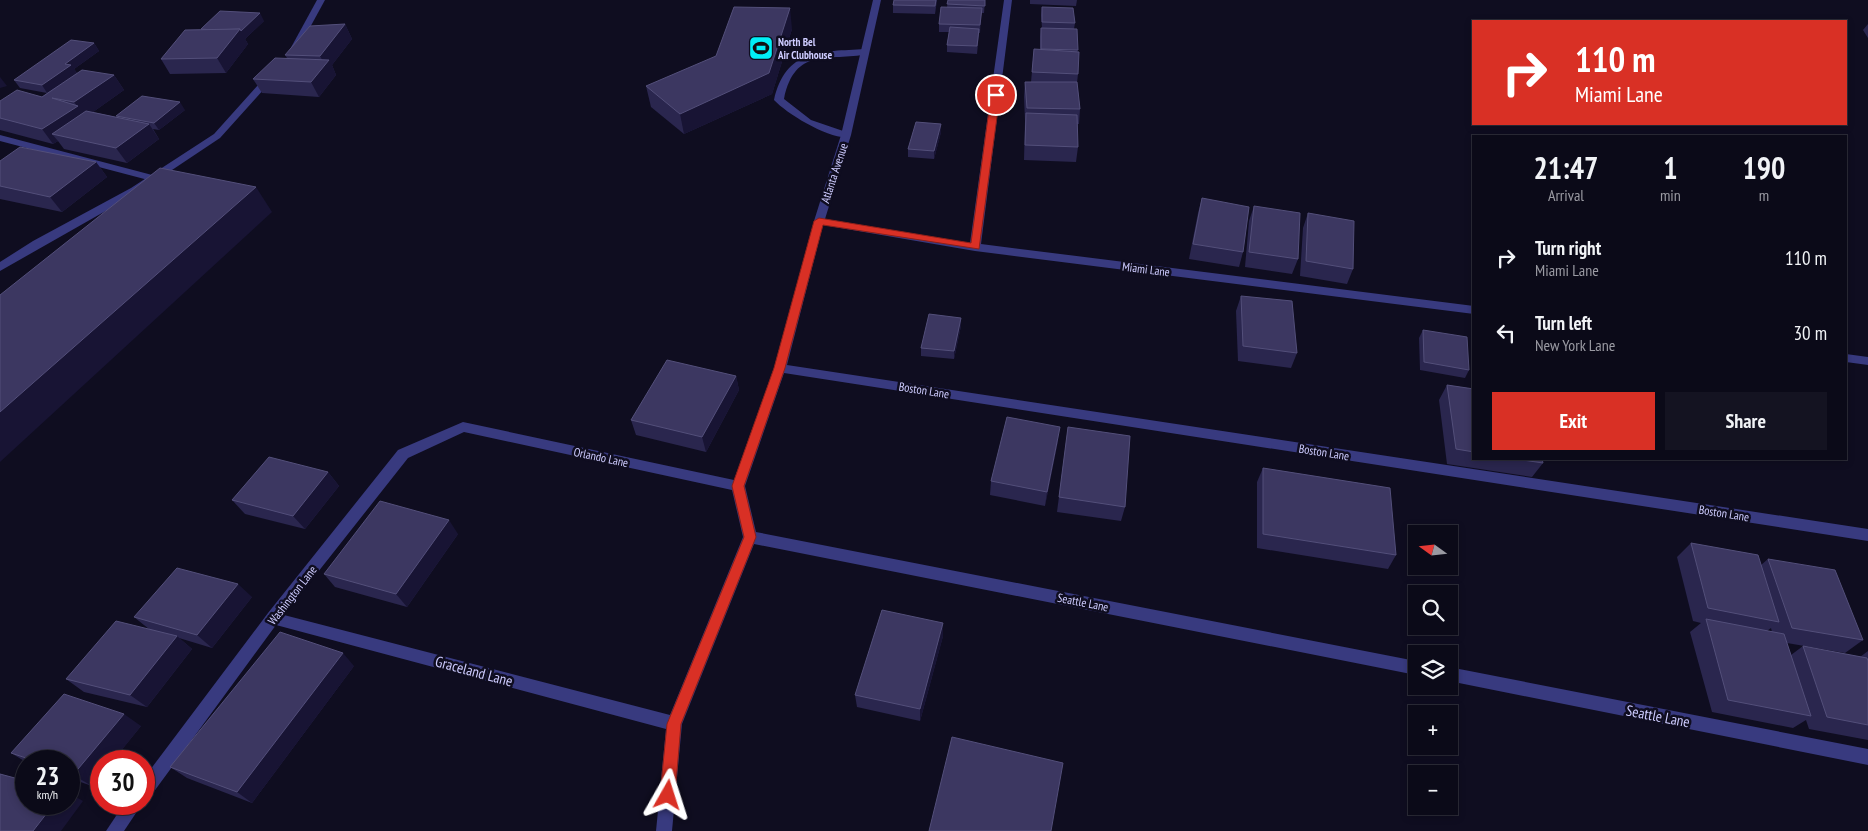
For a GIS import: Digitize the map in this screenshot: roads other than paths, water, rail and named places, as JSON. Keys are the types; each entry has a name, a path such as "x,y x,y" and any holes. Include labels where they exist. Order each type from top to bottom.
{"street":[{"path":"0,267 152,178 217,136 292,52 321,0"},
{"name":"Atlanta Avenue","path":"738,486 780,368 819,221 846,135 877,0"},
{"path":"975,247 1008,0"},
{"path":"846,135 808,122 779,100 780,94 788,73 797,63 819,56 866,52"},
{"path":"0,138 152,178"},
{"name":"Miami Lane","path":"819,221 975,247 1472,310"},
{"path":"1847,358 1868,361"},
{"name":"Boston Lane","path":"780,368 1868,535"},
{"name":"Orlando Lane","path":"463,428 738,486"},
{"name":"Washington Lane","path":"155,776 273,618 403,454 463,428"},
{"path":"664,831 674,724 750,537 738,486"},
{"name":"Seattle Lane","path":"750,537 1408,666"},
{"name":"Graceland Lane","path":"273,618 674,724"},
{"name":"Seattle Lane","path":"1458,676 1868,757"},
{"path":"114,831 126,815"}],"place":[{"name":"North Bel Air Clubhouse","path":"761,48"}]}
